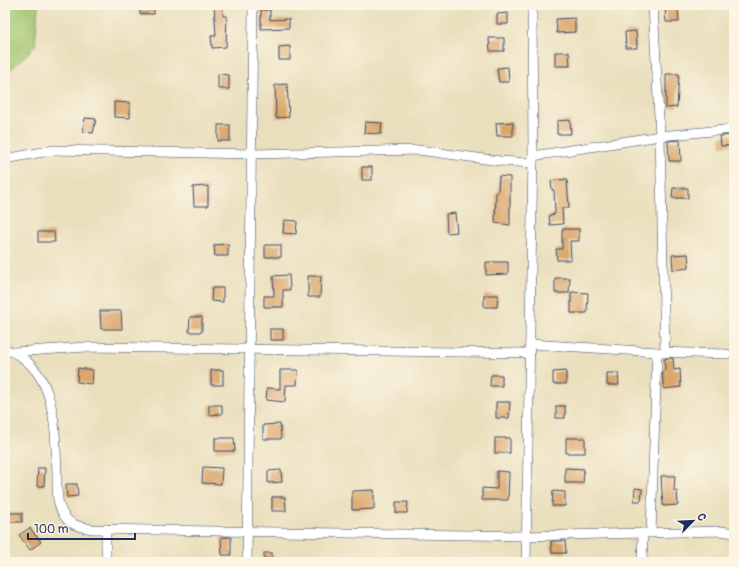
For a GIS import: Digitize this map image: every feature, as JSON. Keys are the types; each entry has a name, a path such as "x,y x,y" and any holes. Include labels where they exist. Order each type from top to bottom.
{"street":[{"path":"247,562 253,5"},
{"path":"526,562 533,160 532,5"},
{"path":"642,562 647,533 661,352 660,136 653,5"},
{"path":"5,159 54,150 252,154 418,150 500,161 533,160 660,136 734,129"},
{"path":"14,352 86,347 208,348 250,350 530,348 727,354"},
{"path":"5,349 14,352 30,365 42,378 49,396 55,428 58,496 60,508 65,518 75,525 92,529 247,530 526,536 721,531 734,533"},
{"path":"106,529 106,562"}],"green space":[{"path":"5,5 38,5 35,46 10,70 5,93"}],"building":[{"path":"140,5 154,5 154,14 140,14"},
{"path":"214,5 222,5 223,16 227,16 226,47 212,48 211,36 216,36"},
{"path":"678,8 679,22 666,22 665,9"},
{"path":"261,10 270,10 270,20 289,19 289,28 261,29"},
{"path":"508,13 508,24 497,24 497,14"},
{"path":"575,18 575,32 557,33 556,19"},
{"path":"636,31 637,48 626,48 625,32"},
{"path":"489,38 504,38 504,51 490,51"},
{"path":"290,46 290,60 279,60 279,47"},
{"path":"555,52 569,52 570,66 555,66"},
{"path":"508,67 509,82 499,82 497,68"},
{"path":"218,74 229,75 229,89 218,89"},
{"path":"666,74 679,74 677,107 666,108"},
{"path":"287,84 289,117 276,118 275,85"},
{"path":"114,102 130,103 130,118 114,117"},
{"path":"85,118 96,119 93,133 83,132"},
{"path":"570,120 571,134 557,134 557,121"},
{"path":"365,122 382,123 381,134 364,133"},
{"path":"513,122 513,136 497,136 496,123"},
{"path":"218,125 230,125 230,141 218,141"},
{"path":"732,135 733,145 721,146 720,136"},
{"path":"680,140 681,161 669,161 668,141"},
{"path":"362,167 372,167 372,180 362,180"},
{"path":"499,176 510,177 510,225 495,223 496,192 498,192"},
{"path":"567,179 569,208 562,208 563,224 550,225 549,215 555,214 554,190 552,190 551,181"},
{"path":"208,186 208,206 194,206 193,187"},
{"path":"673,188 688,188 688,198 672,198"},
{"path":"455,213 457,232 447,233 446,214"},
{"path":"284,220 297,221 296,234 283,233"},
{"path":"562,229 579,229 579,241 570,241 571,260 557,260 556,249 562,249"},
{"path":"38,232 54,232 55,242 38,242"},
{"path":"228,244 228,256 215,256 214,245"},
{"path":"265,245 281,245 281,257 265,257"},
{"path":"688,254 689,268 673,270 672,255"},
{"path":"486,262 508,262 508,274 486,275"},
{"path":"289,275 290,290 283,290 283,307 264,307 264,296 274,296 273,276"},
{"path":"308,276 321,276 320,297 308,297"},
{"path":"555,278 570,278 569,293 555,293"},
{"path":"212,288 223,288 223,302 211,301"},
{"path":"571,292 588,293 587,313 571,313"},
{"path":"484,295 498,295 497,307 484,307"},
{"path":"100,311 121,311 122,329 101,329"},
{"path":"190,317 202,317 202,332 189,332"},
{"path":"270,329 283,329 283,340 270,340"},
{"path":"673,358 674,370 680,369 681,387 664,389 662,372 665,370 664,359"},
{"path":"78,368 93,370 92,384 77,382"},
{"path":"211,370 223,370 223,385 211,385"},
{"path":"280,370 298,370 297,385 286,385 285,402 266,400 267,388 280,389"},
{"path":"566,371 566,384 553,384 553,372"},
{"path":"607,373 618,373 619,385 607,385"},
{"path":"491,375 502,375 502,386 490,386"},
{"path":"496,402 510,402 509,418 496,418"},
{"path":"209,405 222,405 222,414 209,415"},
{"path":"556,406 565,406 565,418 556,418"},
{"path":"280,424 281,439 263,439 263,425"},
{"path":"215,438 234,438 235,451 215,451"},
{"path":"495,438 510,438 510,453 495,453"},
{"path":"566,438 585,438 585,453 566,453"},
{"path":"203,467 222,468 221,484 202,483"},
{"path":"38,468 45,468 44,486 37,486"},
{"path":"565,468 584,469 583,483 565,483"},
{"path":"281,470 282,482 268,483 268,471"},
{"path":"497,471 509,472 508,500 482,500 482,488 497,489"},
{"path":"661,476 675,476 674,491 677,491 678,505 663,506"},
{"path":"66,484 77,484 78,496 67,497"},
{"path":"635,488 642,489 641,501 634,501"},
{"path":"374,490 374,509 352,510 352,491"},
{"path":"553,491 565,492 565,506 552,506"},
{"path":"272,497 285,497 286,511 272,511"},
{"path":"396,502 408,502 407,513 396,513"},
{"path":"8,513 22,513 22,522 8,522"},
{"path":"30,528 41,542 30,550 19,535"},
{"path":"221,537 231,537 231,555 222,555"},
{"path":"551,541 565,541 566,553 552,553"},
{"path":"264,553 272,553 272,562 264,562"}]}
